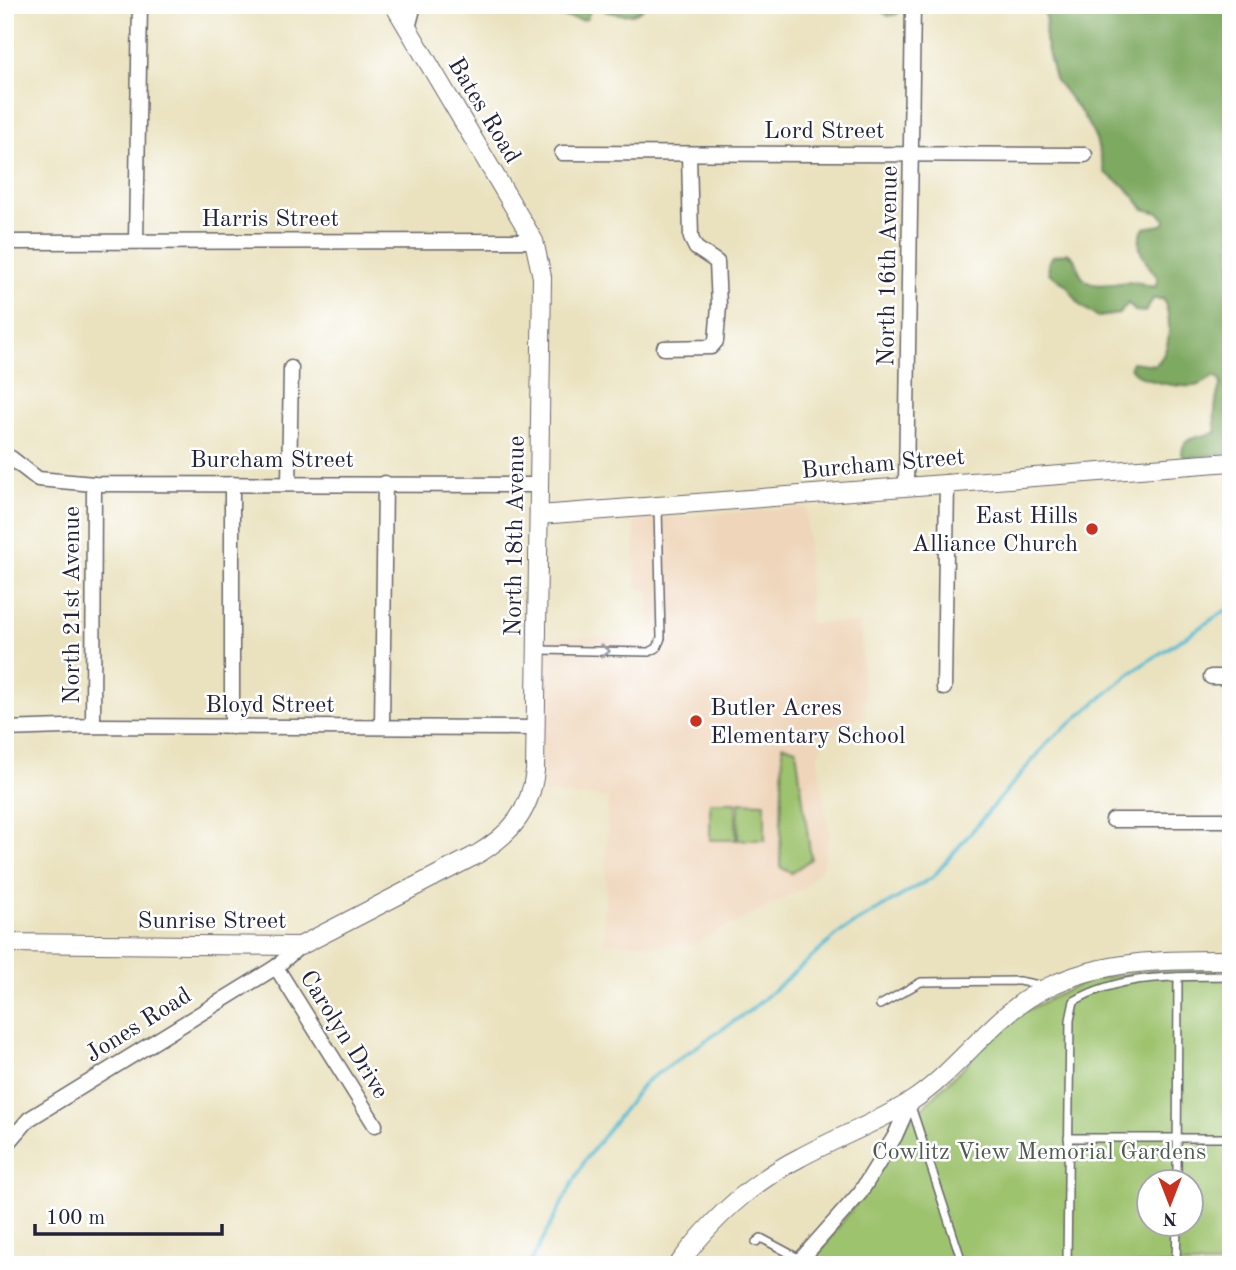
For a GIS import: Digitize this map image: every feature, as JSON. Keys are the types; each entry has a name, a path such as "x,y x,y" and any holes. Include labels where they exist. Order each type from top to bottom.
{"street":[{"path":"136,240 139,5"},
{"name":"Bates Road","path":"394,5 534,241"},
{"path":"408,29 414,5"},
{"name":"North 16th Avenue","path":"906,485 913,5"},
{"name":"Lord Street","path":"562,153 1085,155"},
{"path":"664,348 704,348 711,347 716,341 720,275 717,262 696,248 691,238 689,154"},
{"name":"Harris Street","path":"5,242 534,241"},
{"name":"North 18th Avenue","path":"513,827 525,813 532,792 535,728 542,277 534,241"},
{"path":"289,483 291,368"},
{"name":"Burcham Street","path":"11,458 38,479 94,484 540,485"},
{"name":"Burcham Street","path":"539,515 1231,462"},
{"path":"944,688 947,482"},
{"path":"382,726 385,483"},
{"name":"North 21st Avenue","path":"93,726 94,484"},
{"path":"232,484 232,727"},
{"path":"1211,677 1231,677"},
{"name":"Bloyd Street","path":"5,729 93,726 535,728"},
{"path":"1113,820 1231,820"},
{"name":"Sunrise Street","path":"5,943 300,946 476,855 513,827"},
{"name":"Jones Road","path":"5,1147 29,1119 276,967 300,946"},
{"path":"678,1265 699,1235 760,1182 797,1158 910,1102 950,1071 986,1031 1021,1003 1048,986 1084,974 1151,960 1231,960"},
{"name":"Carolyn Drive","path":"276,967 375,1125"},
{"path":"798,1262 860,1193 895,1136 910,1102"}],"lane":[{"path":"537,650 649,652 657,648 661,638 657,506"},
{"path":"1067,1265 1070,1020 1074,1001 1096,988 1131,979 1231,976"},
{"path":"1177,1168 1178,977"},
{"path":"880,1005 921,982 1019,981 1048,986"},
{"path":"910,1102 962,1265"},
{"path":"1068,1138 1231,1138"},
{"path":"756,1242 761,1238 773,1243 798,1262"},
{"path":"1176,1265 1177,1238"}],"shaded area":[{"name":"Butler Acres Elementary School","path":"807,507 810,623 860,623 865,716 831,727 818,756 829,836 823,866 802,889 692,945 604,943 608,797 543,794 543,637 649,638 649,590 636,589 634,520"}],"green space":[{"path":"544,5 592,5 587,19 582,20 552,15"},
{"path":"601,5 646,5 637,12 616,14 605,11"},
{"path":"874,5 902,5 897,14 888,16"},
{"path":"1033,5 1224,5 1231,13 1231,443 1227,453 1185,458 1182,454 1183,447 1190,439 1217,432 1215,414 1221,384 1219,379 1215,376 1194,386 1178,386 1150,380 1130,367 1132,362 1155,365 1165,352 1169,324 1163,299 1153,299 1145,312 1135,311 1128,303 1119,314 1098,317 1081,306 1066,285 1049,273 1048,263 1053,256 1067,253 1074,259 1082,277 1091,283 1103,285 1134,282 1155,287 1158,278 1142,254 1139,242 1144,228 1162,225 1166,221 1159,213 1144,209 1126,187 1105,173 1096,139 1083,115 1055,79 1045,40 1046,15"},
{"path":"783,745 796,749 811,859 791,873 780,867"},
{"path":"710,802 736,802 736,840 710,840"},
{"path":"739,802 765,803 765,840 738,840"},
{"name":"Cowlitz View Memorial Gardens","path":"1159,969 1231,969 1231,1265 810,1265 869,1186 904,1126 1013,1017 1088,980"}],"waterway":[{"path":"529,1265 585,1160 645,1082 752,1009 842,931 933,877 1049,741 1136,669 1231,607"}],"place":[{"name":"East Hills Alliance Church","path":"1092,529"},
{"name":"Butler Acres Elementary School","path":"696,721"}]}
